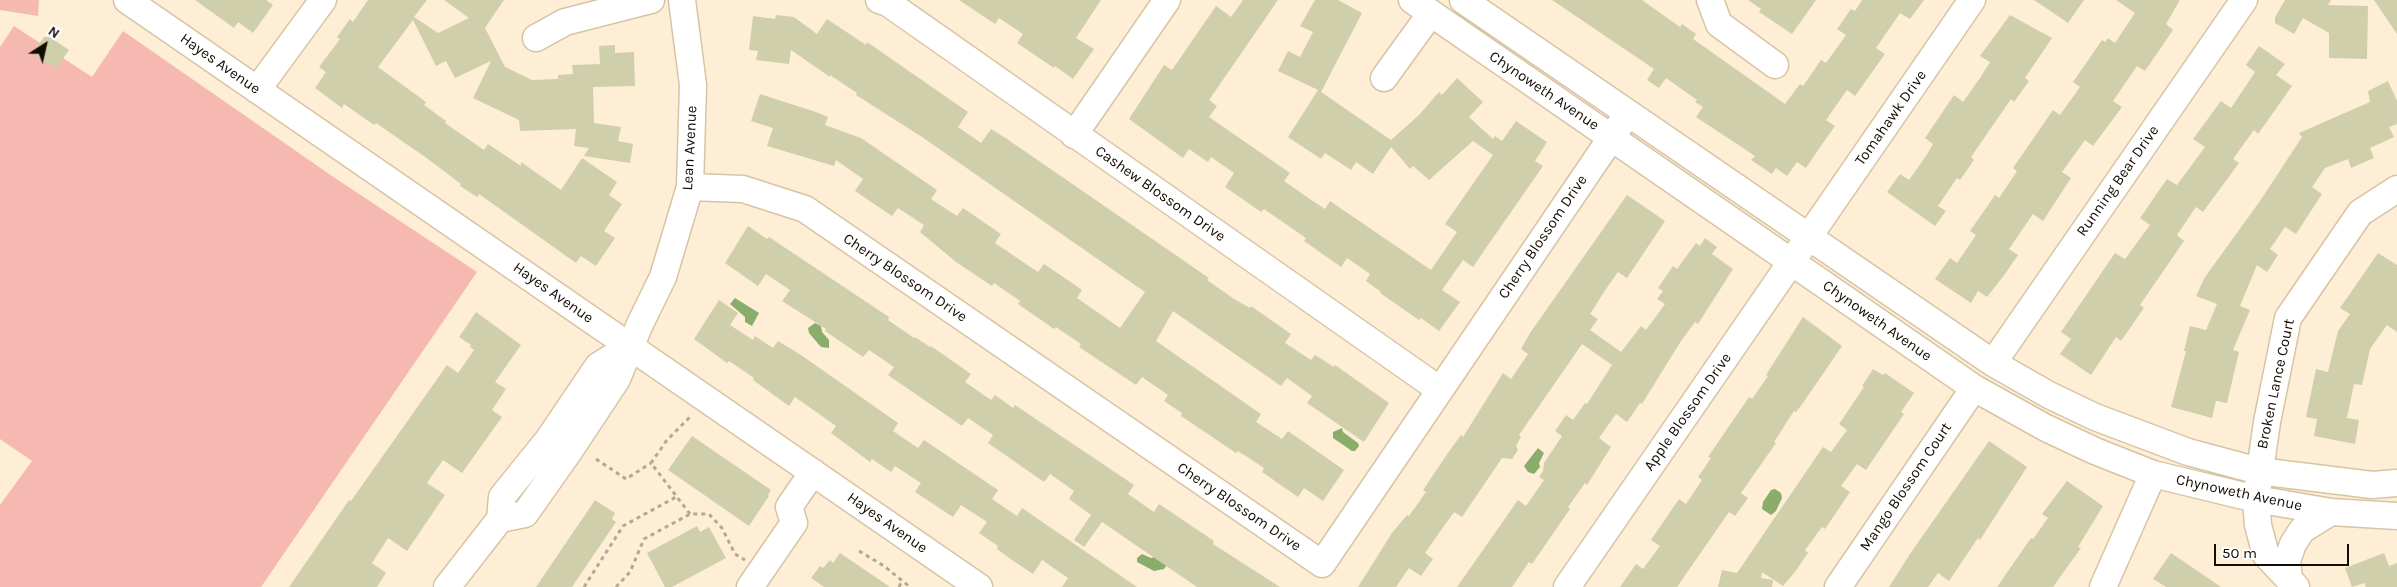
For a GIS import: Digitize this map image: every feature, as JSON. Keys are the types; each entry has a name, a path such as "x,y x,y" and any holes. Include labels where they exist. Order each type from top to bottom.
{"street":[{"name":"Hayes Avenue","path":"127,0 980,587"},
{"path":"257,90 323,0"},
{"path":"536,38 565,22 651,0"},
{"name":"Lean Avenue","path":"447,587 500,519 525,514 617,379 630,346 663,277 690,187 693,85 682,0"},
{"name":"Cashew Blossom Drive","path":"879,0 888,3 1440,390"},
{"path":"1074,135 1167,0"},
{"name":"Chynoweth Avenue","path":"1463,0 1993,363 2048,395 2095,417 2188,452 2259,471 2372,485 2397,483"},
{"path":"1710,0 1719,24 1775,65"},
{"name":"Tomahawk Drive","path":"1808,236 1972,0"},
{"name":"Running Bear Drive","path":"1993,363 2244,0"},
{"path":"1384,78 1421,7"},
{"name":"Chynoweth Avenue","path":"1421,7 1974,388 2054,432 2153,474 2256,499 2331,512 2391,514"},
{"name":"Cherry Blossom Drive","path":"690,187 743,188 805,209 1322,564 1628,114"},
{"name":"Broken Lance Court","path":"2292,583 2266,555 2258,525 2256,499 2259,471 2288,318 2360,213 2397,189"},
{"name":"Apple Blossom Drive","path":"1567,587 1808,236"},
{"name":"Mango Blossom Court","path":"1838,587 1974,388"},
{"path":"755,579 794,523 790,507 813,472"},
{"path":"2102,587 2153,474"},
{"path":"2292,583 2288,561 2293,544 2302,530 2331,512"}],"path":[{"path":"596,458 626,479 650,463 667,440 692,415"},
{"path":"650,463 690,514"},
{"path":"584,587 623,526 676,497"},
{"path":"616,587 630,572 644,539 690,514 709,514 722,528 735,554 755,579"},
{"path":"859,551 884,566 910,587"},
{"path":"898,587 902,581"}],"shaded area":[{"path":"0,0 39,0 38,16 0,10"},
{"path":"14,26 92,77 123,31 332,176 477,272 261,587 0,587 0,505 32,461 0,439 0,47"},
{"path":"735,298 759,313 752,326 745,322 745,317 730,304"},
{"path":"815,323 821,326 822,332 829,340 829,348 821,347 809,333 808,328"},
{"path":"1342,428 1343,432 1358,443 1359,446 1355,451 1352,451 1333,438 1333,432"},
{"path":"1538,448 1544,453 1539,463 1540,467 1534,474 1528,472 1524,466"},
{"path":"1775,489 1781,493 1782,498 1776,511 1771,515 1762,509 1763,502 1771,490"},
{"path":"1142,554 1151,558 1159,556 1170,561 1164,569 1154,571 1137,562 1137,558"}],"building":[{"path":"195,0 266,0 273,5 253,33 238,22 234,28"},
{"path":"368,0 427,0 414,17 438,33 469,18 444,0 504,0 485,28 505,67 532,80 558,79 558,75 573,74 572,65 600,64 599,46 615,45 615,53 634,52 635,86 593,87 594,123 621,127 618,141 633,144 630,163 584,156 589,148 574,146 576,129 520,131 519,120 473,98 491,61 455,78 446,61 436,66 413,20 378,67 426,102 424,105 446,121 445,123 484,150 488,144 521,166 521,162 561,190 582,158 617,182 609,195 622,204 604,231 615,238 596,266 581,256 576,263 479,194 477,197 460,186 461,184 428,159 376,123 374,125 344,104 342,108 315,88 326,72 319,67 340,39 337,37 350,19 353,22"},
{"path":"959,0 1101,0 1076,38 1094,49 1073,79 1017,43 1023,34 999,18 995,24"},
{"path":"1243,0 1278,0 1209,100 1217,106 1209,117 1290,173 1284,181 1307,197 1325,209 1330,201 1431,270 1457,232 1445,224 1493,155 1473,141 1429,180 1413,166 1410,169 1391,147 1373,174 1356,162 1351,170 1325,153 1321,159 1288,137 1318,90 1278,71 1288,51 1300,57 1313,32 1300,26 1315,0 1338,0 1362,13 1321,92 1391,140 1419,115 1439,92 1442,95 1457,78 1483,102 1469,117 1493,139 1495,136 1502,141 1516,121 1547,142 1535,161 1543,166 1473,267 1463,260 1442,290 1460,302 1439,331 1421,318 1419,320 1380,293 1366,281 1370,274 1347,258 1341,267 1304,241 1306,238 1264,209 1261,212 1225,187 1234,173 1211,157 1208,162 1189,149 1183,158 1129,119 1164,65 1172,70 1216,6 1231,17"},
{"path":"1552,0 1642,0 1680,27 1682,24 1696,34 1693,39 1785,104 1800,84 1803,86 1821,60 1826,63 1846,35 1837,29 1851,9 1855,11 1862,0 1924,0 1910,19 1900,13 1876,48 1885,54 1855,96 1847,90 1826,120 1835,126 1806,168 1797,162 1787,176 1776,168 1772,174 1751,160 1755,156 1696,117 1703,107 1695,102 1697,100 1666,78 1659,88 1647,80 1654,69"},
{"path":"1748,0 1816,0 1792,34 1759,12 1761,9"},
{"path":"2034,0 2084,0 2068,23"},
{"path":"2116,0 2180,0 2166,24 2173,30 2145,71 2137,66 2113,101 2122,107 2093,146 2085,140 2062,172 2071,178 2043,221 2033,214 2009,249 2018,255 2005,274 1987,297 1978,291 1971,303 1935,279 1950,258 1957,263 1976,235 1970,231 1995,195 1999,198 2017,171 2013,168 2053,110 2060,115 2080,87 2073,82 2102,40 2105,42 2108,38 2115,43 2135,13"},
{"path":"2285,0 2331,0 2328,5 2368,6 2367,59 2329,58 2329,33 2303,18 2294,34 2275,23 2275,17"},
{"path":"2374,0 2397,0 2397,34"},
{"path":"776,15 794,17 817,34 827,19 866,45 867,42 968,112 958,127 981,143 991,129 1007,139 1209,278 1207,280 1234,299 1250,308 1251,306 1291,334 1285,343 1311,360 1315,355 1334,367 1335,365 1389,403 1364,442 1307,403 1312,396 1287,378 1281,386 1173,311 1156,341 1261,414 1256,422 1282,439 1288,431 1344,470 1323,501 1304,488 1298,497 1262,472 1264,468 1238,451 1236,453 1181,416 1182,413 1164,401 1168,395 1142,377 1136,385 1079,347 1081,344 1056,327 1054,329 1018,304 1020,301 994,283 992,286 956,262 920,232 924,225 898,208 892,216 855,191 863,179 836,160 834,166 767,146 773,128 751,121 760,94 828,117 825,125 861,138 937,190 931,199 957,216 963,208 1001,234 995,243 1038,272 1044,264 1082,290 1077,298 1120,328 1145,292 922,137 856,95 857,93 791,50 789,64 756,60 758,51 749,50 753,16 775,19"},
{"path":"2010,15 2052,38 2025,78 2029,81 2014,102 2011,99 1971,157 1974,160 1960,180 1957,178 1938,206 1946,211 1935,226 1887,192 1900,174 1909,180 1926,156 1933,144 1925,138 1954,95 1963,102 1980,78 1990,62 1980,56"},
{"path":"44,37 50,37 69,50 56,69 32,53"},
{"path":"2259,46 2285,64 2276,75 2292,86 2258,134 2254,130 2233,159 2239,163 2203,212 2196,207 2177,235 2184,241 2140,305 2144,308 2121,341 2116,337 2091,375 2060,354 2071,339 2061,332 2115,253 2125,259 2150,225 2140,218 2167,179 2177,185 2205,147 2193,139 2221,101 2231,108 2255,72 2246,65"},
{"path":"2388,81 2397,101 2397,124 2389,127 2394,137 2370,148 2374,158 2351,168 2348,159 2325,168 2312,187 2322,194 2296,234 2285,227 2270,249 2278,255 2267,272 2257,265 2240,306 2250,310 2233,350 2239,352 2227,403 2216,401 2212,418 2171,407 2186,351 2184,351 2190,326 2206,330 2217,304 2196,296 2205,277 2260,201 2302,137 2299,133 2370,102 2368,91"},
{"path":"1627,195 1665,221 1627,278 1618,272 1606,289 1590,314 1598,319 1590,330 1621,352 1641,326 1646,330 1665,304 1657,299 1663,291 1658,288 1673,266 1677,269 1696,243 1700,246 1705,238 1717,247 1712,254 1733,269 1698,324 1695,322 1681,341 1642,404 1640,403 1627,422 1616,414 1599,438 1611,447 1587,485 1585,483 1568,507 1570,509 1532,564 1529,562 1512,587 1457,587 1518,500 1526,506 1544,480 1539,477 1543,471 1544,463 1562,436 1555,431 1566,415 1573,420 1585,403 1587,404 1612,365 1582,344 1519,435 1521,437 1516,446 1518,450 1512,459 1502,458 1462,517 1454,512 1425,553 1433,559 1421,576 1409,568 1396,587 1358,587 1392,533 1407,515 1409,516 1426,492 1423,490 1461,435 1463,437 1503,373 1511,379 1528,354 1521,349 1530,333"},
{"path":"748,226 767,239 769,237 889,317 888,320 914,338 931,346 971,374 965,382 991,400 995,395 1013,408 1015,405 1134,485 1128,494 1154,512 1159,504 1214,541 1213,544 1280,587 1197,587 1102,522 1084,547 1074,540 1091,515 1069,499 1074,491 1050,474 1044,482 988,443 993,435 968,418 962,426 888,375 894,367 869,350 863,357 825,331 826,329 782,301 790,290 766,274 758,286 725,263"},
{"path":"2378,253 2397,265 2397,332 2387,325 2370,349 2362,385 2354,384 2347,418 2359,420 2355,444 2314,436 2317,419 2306,417 2316,369 2328,372 2338,331 2350,314 2340,308"},
{"path":"719,300 738,313 730,325 753,340 755,336 773,348 778,341 801,355 898,423 893,431 918,448 924,440 998,490 992,499 1017,516 1022,508 1137,587 1062,587 1068,578 1042,560 1033,574 1012,560 997,549 998,546 979,533 987,522 961,505 953,517 915,492 921,483 895,466 891,472 872,459 870,462 831,433 836,426 795,397 789,406 753,380 754,378 729,361 727,363 694,339"},
{"path":"476,312 521,345 495,382 506,389 492,410 502,417 462,473 443,460 427,483 445,495 407,551 388,538 372,563 386,573 377,587 289,587 349,500 351,501 447,365 458,373 474,350 470,347 471,345 459,337"},
{"path":"1803,317 1842,346 1803,403 1796,412 1794,411 1774,442 1776,443 1741,493 1748,498 1735,516 1729,512 1677,587 1620,587 1636,564 1643,569 1660,546 1651,540 1679,499 1686,504 1702,480 1698,477 1711,458 1708,457 1749,397 1752,399 1768,376 1766,375"},
{"path":"1873,369 1883,375 1885,373 1914,393 1901,412 1904,414 1866,470 1857,464 1841,486 1850,492 1825,529 1822,527 1805,550 1808,553 1795,572 1783,586 1762,572 1761,578 1773,580 1772,587 1718,587 1722,570 1737,573 1823,447 1831,452 1847,430 1839,424 1864,387 1862,386"},
{"path":"692,436 771,490 749,526 668,470"},
{"path":"1989,441 2027,467 1980,540 1978,538 1949,581 1938,573 1928,587 1889,587 1910,554"},
{"path":"2067,481 2103,506 2078,547 2081,548 2053,587 1997,587 2031,538 2033,539 2048,518 2042,514"},
{"path":"595,500 615,513 612,519 616,522 572,587 536,587"},
{"path":"697,526 700,532 709,527 726,558 672,587 665,587 647,553"},
{"path":"840,553 890,587 824,587 811,578 820,566 823,568 830,560 833,563"},
{"path":"2171,553 2221,587 2166,587 2153,579"},
{"path":"2384,553 2389,566 2397,563 2397,587 2366,587 2364,583 2352,587 2345,568"}]}
